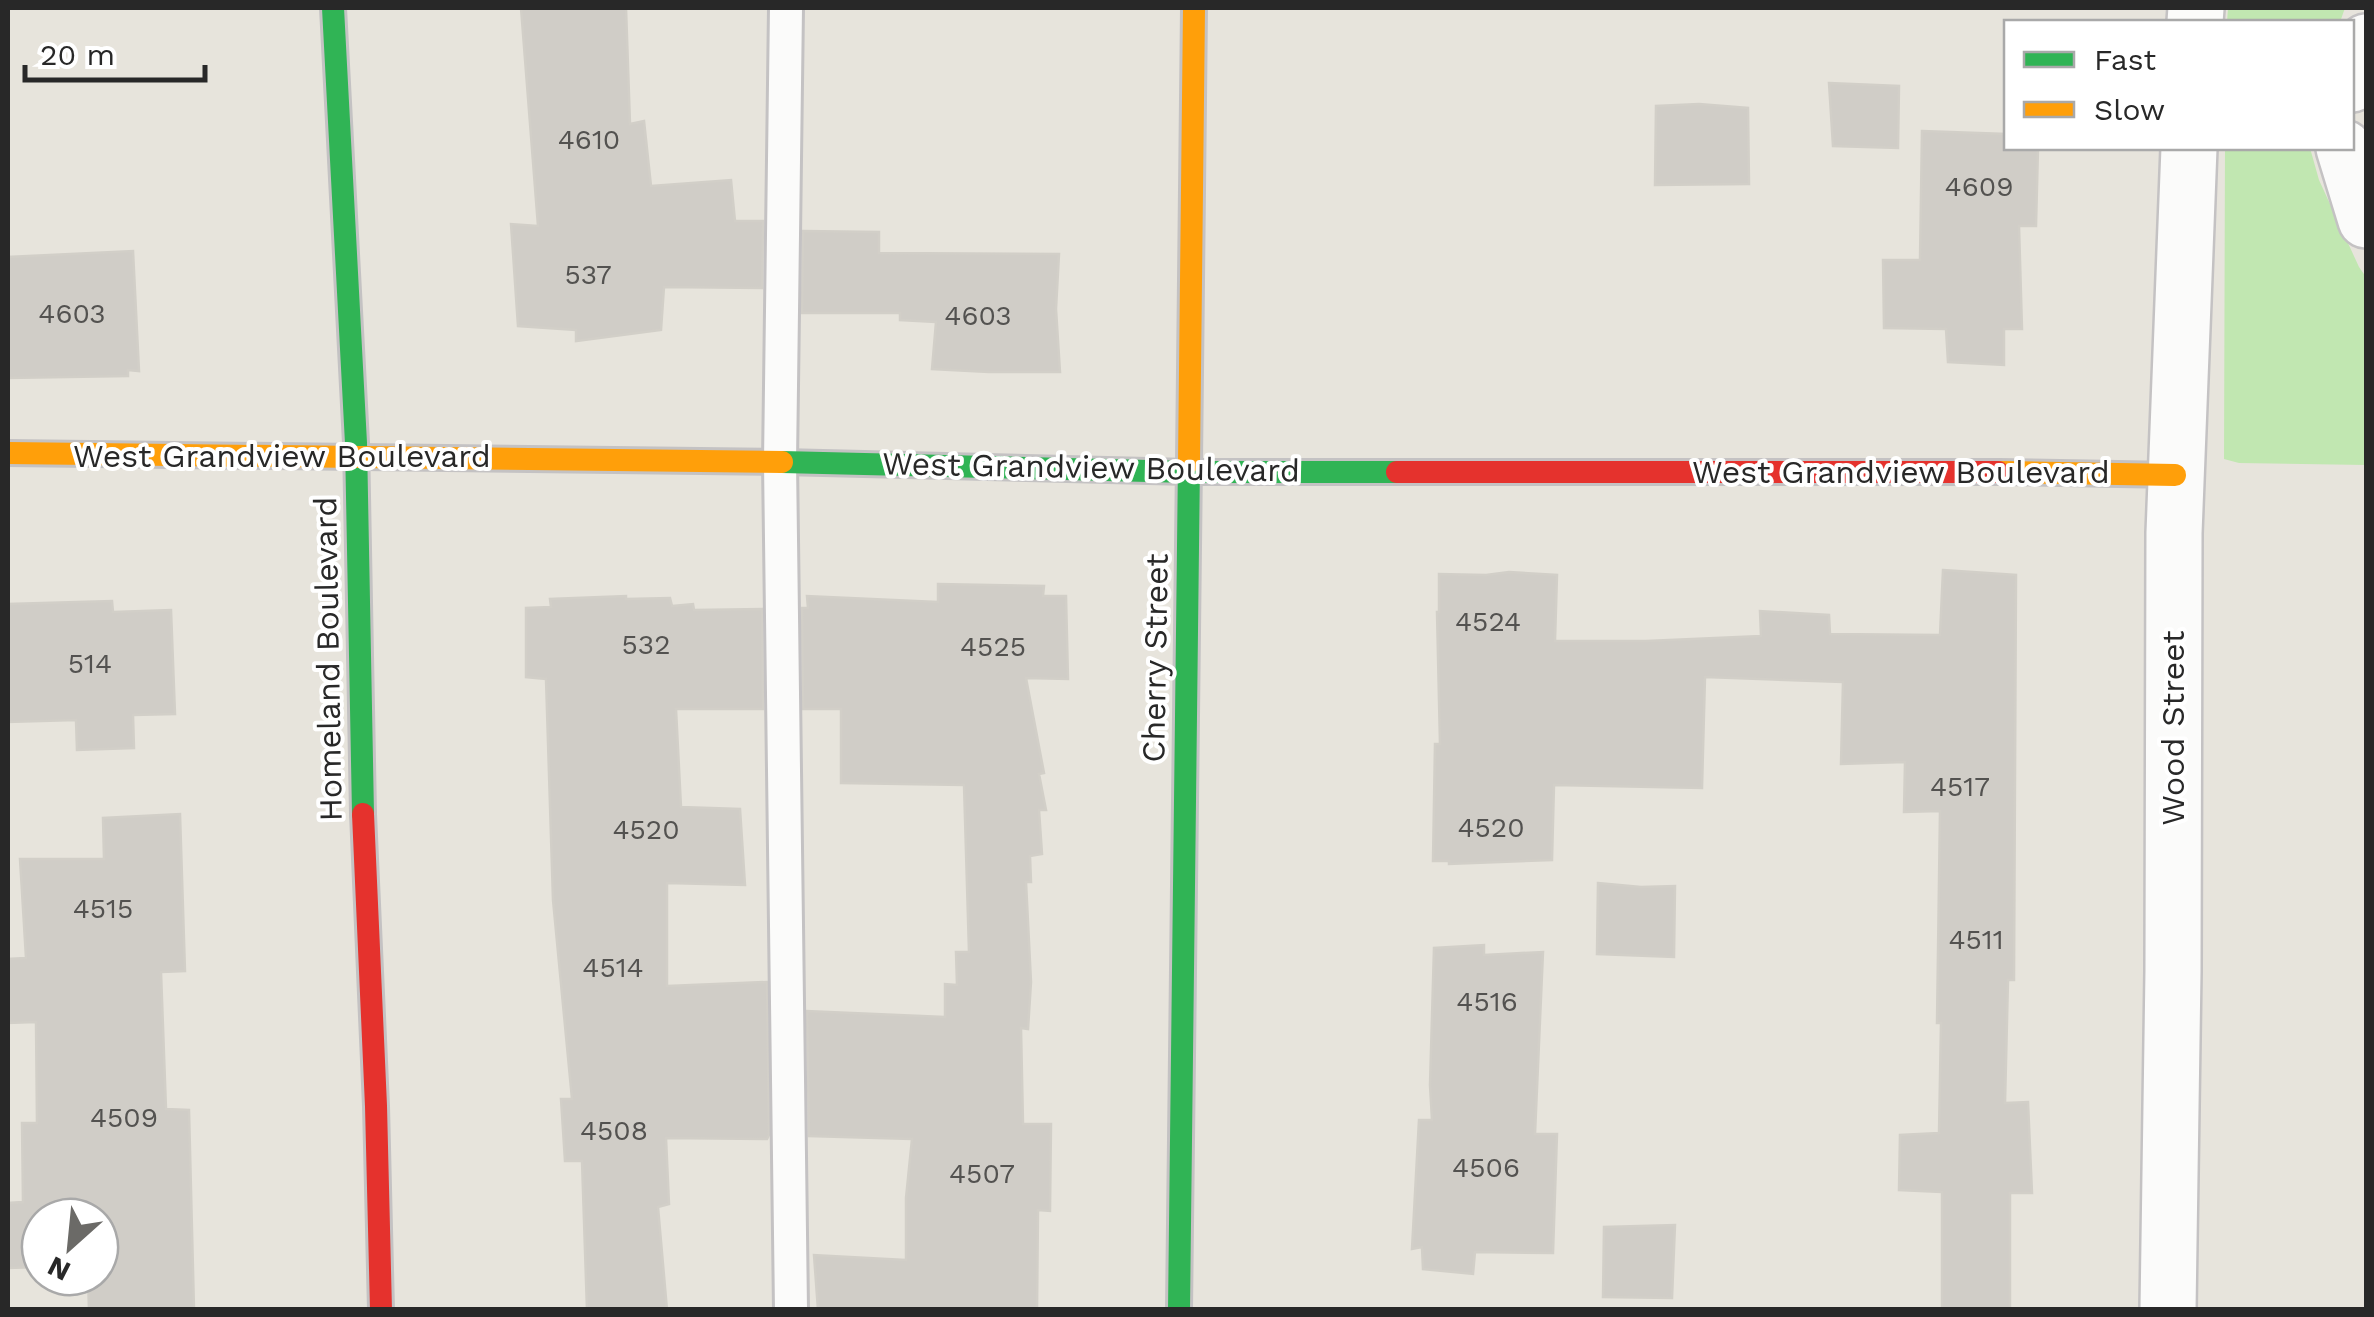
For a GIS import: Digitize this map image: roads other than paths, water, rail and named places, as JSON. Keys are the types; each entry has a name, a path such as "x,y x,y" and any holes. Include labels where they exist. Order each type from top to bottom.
{"street":[{"name":"Homeland Boulevard","path":"333,8 357,456 362,767 381,1310"},
{"name":"Cherry Street","path":"1179,1310 1194,8"},
{"path":"2354,78 2366,42"},
{"name":"Wood Street","path":"2168,1310 2175,475 2189,150"},
{"path":"2345,150 2366,220"},
{"name":"West Grandview Boulevard","path":"8,454 780,462 1189,472 1944,471 2175,475"}],"lane":[{"path":"786,8 780,462 792,1310"}]}
